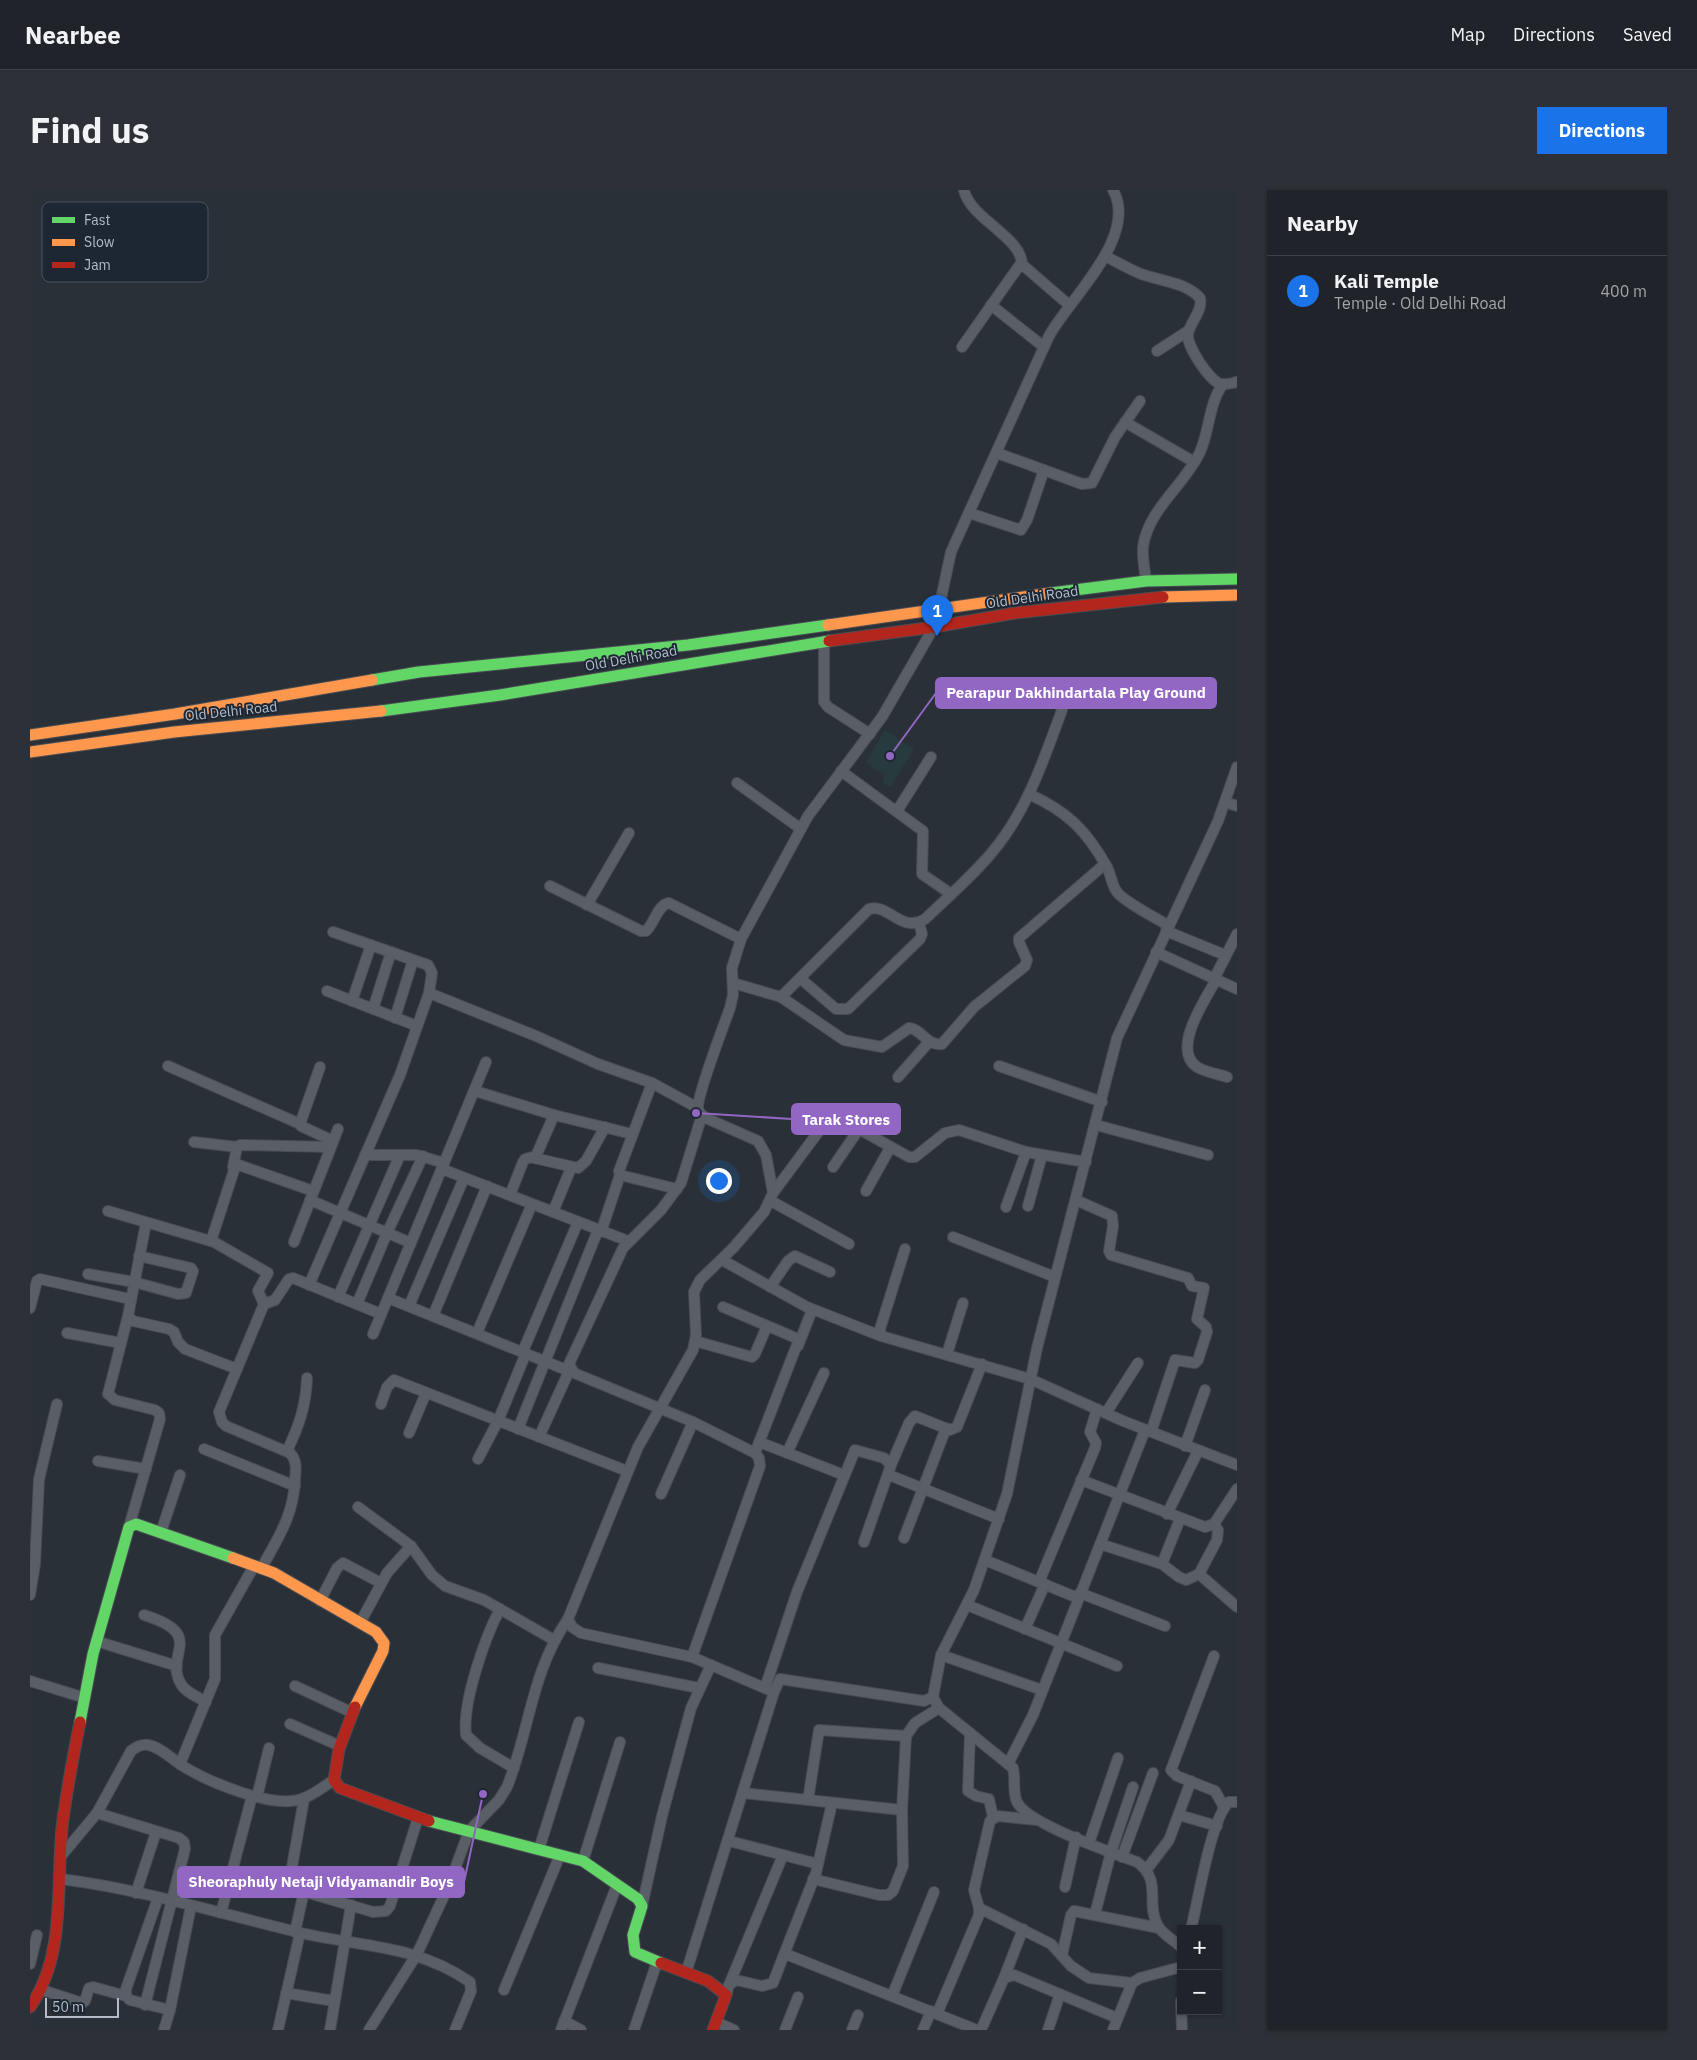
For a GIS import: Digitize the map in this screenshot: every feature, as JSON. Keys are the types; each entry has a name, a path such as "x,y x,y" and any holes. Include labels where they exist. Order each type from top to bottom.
{"main road":[{"name":"Old Delhi Road","path":"30,735 175,714 419,672 688,644 1146,581 1237,579"},
{"name":"Old Delhi Road","path":"30,752 174,732 381,711 500,695 824,641 934,627 1015,613 1136,598 1190,594 1237,595"},
{"path":"30,2007 42,1990 48,1977 55,1938 61,1879 64,1810 96,1640 129,1527 136,1524 274,1573 376,1632 384,1643 383,1651 353,1713 340,1746 335,1762 334,1780 340,1788 418,1818 583,1861 638,1899 642,1906 633,1935 635,1952 728,1990 714,2026"}],"street":[{"path":"964,190 968,203 1020,253 1022,266 1069,305"},
{"path":"939,608 947,564 1044,347 1069,305 1105,256 1113,239 1119,215 1116,192"},
{"path":"1105,256 1138,273 1181,286 1197,294 1200,298 1200,306 1188,332 1188,341 1194,356 1217,382 1223,384 1237,382"},
{"path":"962,347 1017,268 1022,266"},
{"path":"991,305 1044,347"},
{"path":"1157,351 1188,332"},
{"path":"1146,581 1143,553 1149,526 1194,462 1204,441 1213,402 1223,384"},
{"path":"997,453 1082,484 1092,483 1115,437 1140,401"},
{"path":"1125,422 1194,462"},
{"path":"969,513 1021,530 1027,520 1044,470"},
{"path":"539,1437 570,1370 572,1358 610,1274 628,1241 661,1210 677,1189 687,1169 700,1112 701,1093 730,1008 733,983 732,968 740,939 801,829 894,698 934,627"},
{"path":"824,641 824,702 828,708 870,734"},
{"path":"781,997 870,910 880,909 902,922 919,923 951,894 999,843 1030,794 1062,710"},
{"path":"897,811 931,757"},
{"path":"1159,1928 1154,1914 1151,1877 1147,1869 1038,1820 1022,1808 1017,1802 1014,1793 1015,1774 1008,1764 939,1708 933,1697 941,1655 967,1605 985,1560 1012,1475 1030,1378 1117,1038 1218,822 1237,767"},
{"path":"841,771 924,831 922,874 951,894"},
{"path":"737,783 801,829"},
{"path":"1030,794 1056,806 1071,818 1094,846 1105,864 1118,893 1168,928 1225,955"},
{"path":"1224,802 1237,806"},
{"path":"587,905 629,833"},
{"path":"733,983 781,997 844,1040 882,1047 909,1028 913,1028 929,1042 942,1044 974,1007 1021,971 1027,960 1018,942 1019,938 1105,864"},
{"path":"550,886 636,929 646,931 662,906 668,903 740,939"},
{"path":"801,979 836,1009 848,1009 917,943 922,934 919,923"},
{"path":"309,1285 400,1075 429,993 432,969 413,960 333,932"},
{"path":"1227,1077 1198,1067 1187,1053 1188,1037 1225,955 1237,934"},
{"path":"352,1001 371,945"},
{"path":"373,1009 391,952"},
{"path":"1156,952 1237,989"},
{"path":"395,1018 413,960"},
{"path":"327,991 417,1026"},
{"path":"429,993 536,1036 598,1064 652,1083 700,1112 758,1141 766,1155 772,1197"},
{"path":"898,1077 929,1042"},
{"path":"374,1334 486,1062"},
{"path":"168,1066 300,1124 332,1144"},
{"path":"998,1066 1102,1102"},
{"path":"300,1124 320,1067"},
{"path":"518,1429 600,1231 620,1175 620,1165 652,1083"},
{"path":"474,1091 554,1115 632,1134"},
{"path":"534,1158 554,1115"},
{"path":"369,2030 417,1954 449,1886 469,1831 507,1788 534,1692 554,1640 568,1619 627,1471 660,1407 693,1350 695,1341 694,1292 700,1280 722,1260 764,1212 772,1197 829,1120 841,1119 904,1156 915,1156 944,1132 959,1130 1026,1152 1086,1162"},
{"path":"1096,1125 1208,1155"},
{"path":"510,1196 525,1159 534,1158 572,1168 583,1166 605,1127"},
{"path":"294,1242 338,1129"},
{"path":"833,1167 859,1129"},
{"path":"194,1142 237,1147 240,1145 332,1144"},
{"path":"211,1241 234,1167 237,1147"},
{"path":"866,1191 890,1148"},
{"path":"1006,1207 1026,1152"},
{"path":"1028,1206 1042,1154"},
{"path":"365,1155 423,1156 464,1178 628,1241"},
{"path":"338,1297 400,1155"},
{"path":"357,1304 387,1233 423,1156"},
{"path":"234,1167 239,1164 312,1196 340,1213 411,1244"},
{"path":"553,1212 572,1168"},
{"path":"620,1175 677,1189"},
{"path":"409,1306 464,1178"},
{"path":"433,1316 487,1186"},
{"path":"772,1197 849,1244"},
{"path":"1008,1764 1025,1734 1119,1495 1148,1431 1173,1364 1175,1360 1195,1363 1198,1360 1207,1332 1206,1327 1197,1319 1204,1288 1111,1255 1109,1251 1113,1226 1112,1216 1076,1200"},
{"path":"477,1333 532,1204"},
{"path":"108,1212 211,1241 267,1270 268,1276 258,1291 264,1304"},
{"path":"129,1527 160,1419 159,1413 110,1398 108,1389 128,1316 146,1222"},
{"path":"478,1459 498,1421 524,1352 578,1222"},
{"path":"953,1237 1055,1277"},
{"path":"881,1336 880,1329 905,1249"},
{"path":"88,1274 186,1294 191,1277 191,1268 140,1256"},
{"path":"770,1287 788,1261 795,1256 830,1272"},
{"path":"722,1260 812,1310 881,1336 1030,1378 1148,1431 1198,1452 1237,1465"},
{"path":"180,1764 206,1702 217,1669 215,1635 290,1516 295,1486 295,1460 287,1451 226,1426 222,1422 220,1412 264,1304 274,1300 289,1279 293,1278 381,1314"},
{"path":"30,1308 36,1280 40,1279 130,1299"},
{"path":"388,1298 570,1370 581,1377 660,1407 755,1453 759,1458 760,1466 692,1657"},
{"path":"946,1354 962,1303"},
{"path":"723,1307 796,1338 798,1346"},
{"path":"755,1453 812,1310"},
{"path":"128,1316 133,1321 169,1329 174,1332 178,1342 185,1348 237,1369"},
{"path":"695,1341 752,1357 766,1326"},
{"path":"68,1333 121,1343"},
{"path":"1025,1629 1081,1480 1095,1448 1096,1443 1090,1432 1102,1411 1138,1363"},
{"path":"864,1542 890,1470 912,1419 921,1417 954,1430 958,1427 982,1364"},
{"path":"787,1453 824,1373"},
{"path":"287,1451 302,1418 306,1400 307,1378"},
{"path":"381,1404 387,1387 394,1380 627,1471"},
{"path":"1185,1446 1204,1390"},
{"path":"409,1433 426,1393"},
{"path":"30,1595 35,1564 34,1484 57,1404"},
{"path":"661,1494 693,1422"},
{"path":"904,1538 946,1428"},
{"path":"759,1442 844,1475"},
{"path":"204,1449 295,1486"},
{"path":"686,1973 729,1842 797,1592 855,1450 884,1458 890,1470 923,1490 999,1519"},
{"path":"1166,1514 1198,1452"},
{"path":"98,1461 146,1469"},
{"path":"161,1532 180,1475"},
{"path":"1081,1480 1205,1528 1214,1524 1237,1489"},
{"path":"358,1506 411,1546 437,1581 454,1590 478,1597 554,1640"},
{"path":"1162,1564 1180,1519"},
{"path":"1100,1544 1162,1564 1186,1580 1199,1574 1219,1534 1214,1524"},
{"path":"360,1623 392,1566 411,1546"},
{"path":"985,1560 1042,1583 1165,1626"},
{"path":"320,1601 337,1568 343,1563 381,1583"},
{"path":"1199,1574 1237,1607"},
{"path":"967,1605 1117,1666"},
{"path":"500,1609 486,1637 469,1702 465,1728 466,1735 480,1748 514,1768"},
{"path":"144,1616 170,1627 179,1638 181,1644 177,1666 182,1686 206,1702"},
{"path":"568,1619 572,1627 581,1633 692,1657 770,1690"},
{"path":"96,1640 177,1666"},
{"path":"941,1655 1042,1690"},
{"path":"1214,1656 1172,1765 1172,1774 1215,1791 1224,1807"},
{"path":"642,1906 662,1816 699,1688 711,1665"},
{"path":"598,1668 699,1688"},
{"path":"770,1690 780,1679 787,1679 924,1701 933,1697"},
{"path":"31,1684 85,1698"},
{"path":"295,1686 353,1713"},
{"path":"813,1879 879,1895 888,1894 893,1891 903,1866 902,1810 906,1736 915,1723 939,1708"},
{"path":"539,1850 579,1722"},
{"path":"290,1724 340,1746"},
{"path":"808,1800 819,1730 906,1736"},
{"path":"923,2030 934,2013 975,1925 979,1908 974,1890 975,1882 993,1817 989,1800 968,1791 970,1733"},
{"path":"583,1861 620,1742"},
{"path":"62,1855 97,1813 131,1751 138,1746 147,1744 211,1781 254,1796 290,1801 304,1799 334,1780"},
{"path":"221,1913 269,1748"},
{"path":"1089,1843 1118,1758"},
{"path":"1122,1857 1153,1773"},
{"path":"1147,1869 1166,1847 1191,1781"},
{"path":"1095,1914 1111,1852 1133,1787"},
{"path":"743,1793 902,1810"},
{"path":"304,1799 288,1884 304,1891 380,1913 386,1911 390,1906 418,1818"},
{"path":"1192,1925 1200,1884 1217,1826 1224,1807 1229,1802 1237,1802"},
{"path":"728,1990 736,1980 768,1986 776,1979 818,1864 832,1803"},
{"path":"97,1813 179,1838 184,1842 184,1849 145,2004"},
{"path":"1179,1815 1217,1826"},
{"path":"993,1817 1038,1820"},
{"path":"136,1894 156,1832"},
{"path":"1065,1887 1076,1837"},
{"path":"729,1842 818,1864"},
{"path":"504,1990 560,1855"},
{"path":"728,1990 783,1855"},
{"path":"61,1879 100,1884 297,1932 417,1954 465,1978 472,1986 455,2030"},
{"path":"582,2030 563,2025 617,1885"},
{"path":"278,2030 304,1891"},
{"path":"892,1996 934,1892"},
{"path":"126,1996 126,1989 158,1898"},
{"path":"164,2030 170,2010 191,1906"},
{"path":"330,2030 352,1906"},
{"path":"979,1908 1051,1944 1071,1966 1089,1978 1132,1982 1177,1968"},
{"path":"1062,1955 1071,1915 1074,1911 1159,1928 1177,1944"},
{"path":"981,2030 1023,1929"},
{"path":"30,1964 34,1935 55,1938"},
{"path":"783,1957 788,1954 795,1956 977,2030"},
{"path":"634,2030 657,1962"},
{"path":"1004,1978 1014,1975 1117,2018"},
{"path":"1113,2030 1132,1982"},
{"path":"42,1990 82,2003 89,1988 93,1986 126,1996 130,2000 170,2010"},
{"path":"286,1993 334,2001"},
{"path":"1048,2030 1060,1994"},
{"path":"785,2030 798,1997"},
{"path":"852,2030 858,2015"},
{"path":"1181,2015 1182,2030"},
{"path":"714,2026 734,2030"}],"green space":[{"path":"885,730 914,749 890,787 883,783 884,775 866,762"}],"traffic: fast":[{"path":"1051,593 1146,581 1237,579"},
{"path":"372,680 419,672 688,645 828,625"},
{"path":"381,711 500,695 829,641"},
{"path":"80,1722 93,1654 129,1527 136,1524 233,1558"},
{"path":"429,1821 583,1861 638,1899 642,1906 633,1935 635,1952 661,1963"}],"traffic: slow":[{"path":"828,625 1051,593"},
{"path":"1163,597 1237,595"},
{"path":"30,735 175,714 372,680"},
{"path":"30,752 174,732 381,711"},
{"path":"233,1558 274,1573 376,1632 384,1643 383,1651 355,1707"}],"traffic: jam":[{"path":"829,641 934,627 1015,613 1163,597"},
{"path":"355,1707 339,1749 334,1780 340,1788 429,1821"},
{"path":"30,2007 41,1987 49,1966 54,1944 59,1897 62,1828 80,1722"},
{"path":"661,1963 708,1981 726,1995 713,2030"}],"place":[{"name":"Kali Temple","path":"937,636"},
{"name":"Pearapur Dakhindartala Play Ground","path":"890,756"},
{"name":"Tarak Stores","path":"696,1113"},
{"name":"Sheoraphuly Netaji Vidyamandir Boys","path":"483,1794"}]}
